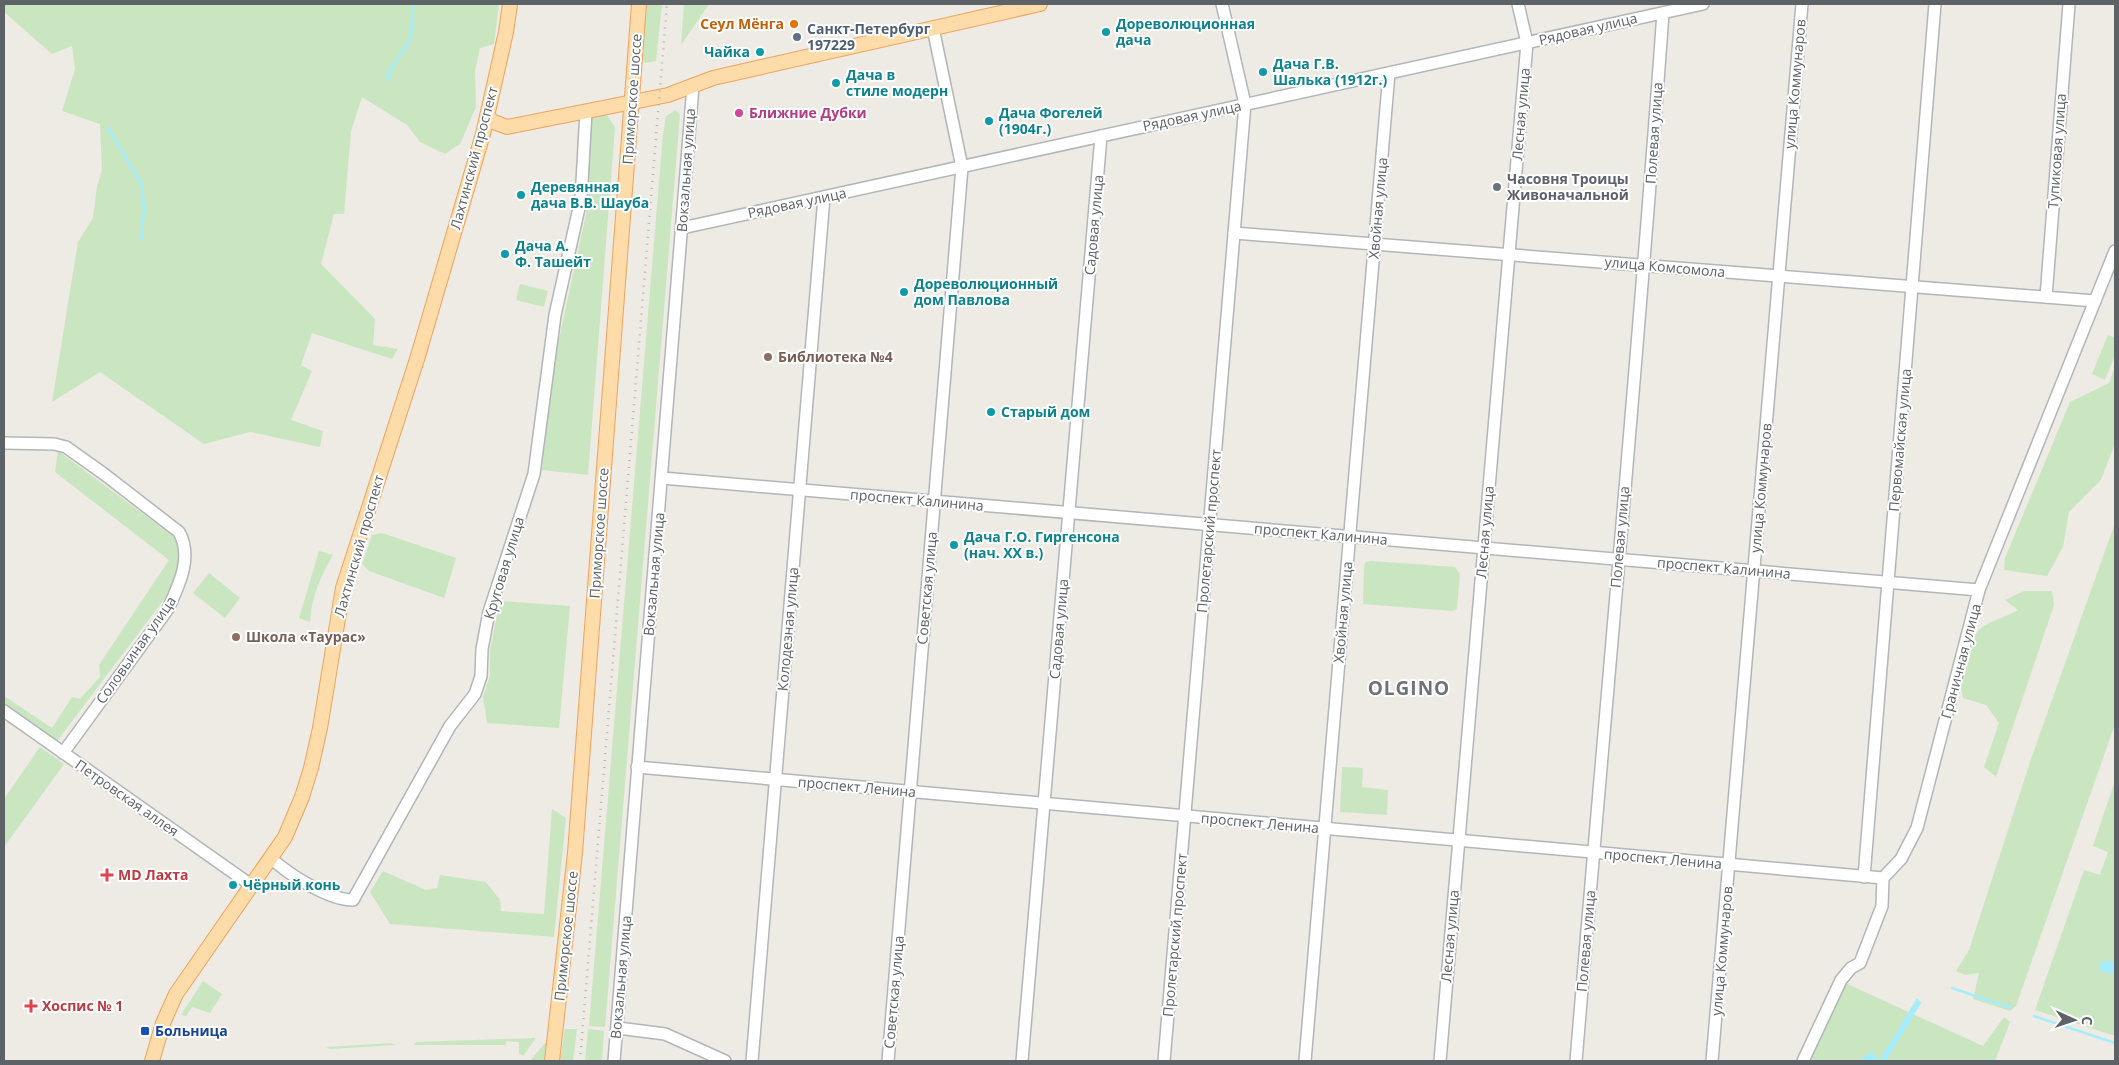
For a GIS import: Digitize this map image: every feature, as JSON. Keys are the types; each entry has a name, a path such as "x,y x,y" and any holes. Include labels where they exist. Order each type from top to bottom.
{"main road":[{"name":"Лахтинский проспект","path":"152,1061 163,1022 176,994 271,858 292,822 312,768 343,588 418,356 488,115 506,32 510,4"},
{"name":"Приморское шоссе","path":"552,1061 575,852 640,4"},
{"path":"488,115 491,122 507,127 632,103 668,95 713,78 1040,4"}],"street":[{"name":"Пролетарский проспект","path":"1164,1061 1245,104 1222,4"},
{"name":"Лесная улица","path":"1440,1061 1527,43 1518,4"},
{"name":"Рядовая улица","path":"682,228 1703,4"},
{"name":"улица Коммунаров","path":"1712,1061 1802,4"},
{"name":"Первомайская улица","path":"1864,877 1935,4"},
{"name":"Тупиковая улица","path":"2046,297 2069,4"},
{"name":"Полевая улица","path":"1576,1061 1618,559 1645,266 1663,13"},
{"name":"Советская улица","path":"888,1061 962,167 932,28"},
{"name":"Хвойная улица","path":"1305,1061 1389,73"},
{"name":"Вокзальная улица","path":"614,1061 692,86"},
{"name":"Круговая улица","path":"271,858 295,877 342,900 354,900 450,726 475,694 481,676 482,648 489,612 534,474 550,346 581,199 586,112"},
{"name":"Садовая улица","path":"1022,1061 1102,136"},
{"name":"Колодезная улица","path":"752,1061 824,197"},
{"name":"улица Комсомола","path":"1234,233 2096,301"},
{"name":"Граничная улица","path":"1883,878 1901,859 1917,828 1979,590 2115,251"},
{"name":"Соловьиная улица","path":"4,442 54,444 66,447 179,532 184,542 184,566 178,588 168,609 62,752"},
{"name":"проспект Калинина","path":"662,478 1979,590"},
{"name":"Петровская аллея","path":"4,711 251,885"},
{"name":"проспект Ленина","path":"637,767 1883,878"},
{"path":"1803,1061 1841,980 1850,968 1860,963 1882,906 1883,878"},
{"path":"618,1028 665,1034 725,1061"}],"green space":[{"path":"4,4 499,4 494,44 480,48 475,71 476,107 460,144 445,154 420,142 407,125 362,97 351,131 344,214 334,214 321,264 375,319 373,345 398,349 392,359 312,333 301,365 312,371 291,420 323,431 320,447 250,432 204,444 100,372 52,402 78,242 93,218 97,186 102,170 100,124 62,111 75,69 72,46 52,54 4,12"},
{"path":"644,4 662,4 656,61 645,63 641,56"},
{"path":"684,4 709,4 681,45"},
{"path":"676,110 680,115 605,1027 589,1026 663,134 666,116"},
{"path":"605,112 615,127 588,475 542,470 553,367 586,214 590,118"},
{"path":"520,284 548,291 544,307 516,300"},
{"path":"2108,335 2115,338 2115,355 2105,380 2092,374"},
{"path":"2115,366 2115,443 2101,480 2069,512 2063,547 2047,576 2004,570 2005,558 2070,402 2109,383"},
{"path":"58,451 177,539 183,555 175,585 57,741 4,703 4,696 52,728 72,697 80,699 100,677 99,665 169,560 55,472"},
{"path":"2115,523 2115,724 2016,1006 2010,1011 1973,999 1979,973 1965,975 1956,971 1969,950 2032,756"},
{"path":"382,533 456,558 444,598 369,571 362,564 372,535"},
{"path":"319,551 333,555 317,587 312,604 310,622 299,618"},
{"path":"1366,562 1455,567 1460,574 1457,609 1453,611 1363,604 1364,566"},
{"path":"209,573 240,598 225,618 193,593"},
{"path":"2024,591 2052,591 2054,605 1996,777 1984,767 1999,723 1986,705 1963,698 1961,688 1976,634 1989,623 2018,610 2005,600"},
{"path":"500,601 570,606 559,728 487,723 483,696 490,676 490,650"},
{"path":"40,747 64,764 4,847 4,799"},
{"path":"1342,767 1363,768 1362,787 1388,790 1387,815 1340,812"},
{"path":"2115,781 2115,1036 2035,1010 2084,870 2100,875 2108,852 2093,846"},
{"path":"552,809 566,818 554,937 390,924 370,892 383,871 426,890 437,888 440,875 486,882 500,900 501,911 544,914"},
{"path":"203,981 222,994 210,1013 192,1007 186,1016 181,1015"},
{"path":"1843,982 1983,1046 2004,1017 2010,1022 1995,1061 1808,1061"},
{"path":"565,1029 577,1029 573,1061 560,1061"},
{"path":"588,1029 604,1031 602,1061 585,1061"},
{"path":"536,1038 523,1056 519,1053 519,1042 506,1041 506,1045 414,1045 416,1042"},
{"path":"391,1043 395,1045 330,1049 326,1047"},
{"path":"547,1043 546,1061 530,1061"}],"water":[{"path":"2100,962 2115,962 2115,974 2104,973 2099,967"},
{"path":"1917,998 1921,1003 1886,1061 1878,1061"},
{"path":"1869,1053 1875,1054 1878,1061 1858,1061"}],"waterway":[{"path":"391,80 387,76 411,38 413,4"},
{"path":"108,128 142,185 144,211 141,240"},
{"path":"1952,988 2011,1008"},
{"path":"2034,1016 2115,1043"}],"railway":[{"path":"580,1061 667,4"}],"place":[{"name":"Сеул Мёнга","path":"794,24"},
{"name":"Дореволюционная дача","path":"1106,32"},
{"name":"Санкт-Петербург 197229","path":"797,37"},
{"name":"Чайка","path":"760,52"},
{"name":"Дача Г.В. Шалька (1912г.)","path":"1263,72"},
{"name":"Дача в стиле модерн","path":"836,83"},
{"name":"Ближние Дубки","path":"739,113"},
{"name":"Дача Фогелей (1904г.)","path":"989,121"},
{"name":"Часовня Троицы Живоначальной","path":"1497,187"},
{"name":"Деревянная дача В.В. Шауба","path":"521,195"},
{"name":"Дача А. Ф. Ташейт","path":"505,254"},
{"name":"Дореволюционный дом Павлова","path":"904,292"},
{"name":"Библиотека №4","path":"768,357"},
{"name":"Старый дом","path":"991,412"},
{"name":"Дача Г.О. Гиргенсона (нач. XX в.)","path":"954,545"},
{"name":"Школа «Таурас»","path":"236,637"},
{"name":"MD Лахта","path":"107,875"},
{"name":"Чёрный конь","path":"233,885"},
{"name":"Хоспис № 1","path":"31,1006"},
{"name":"Больница","path":"145,1031"}],"district":[{"name":"OLGINO","path":"1409,688"}]}
